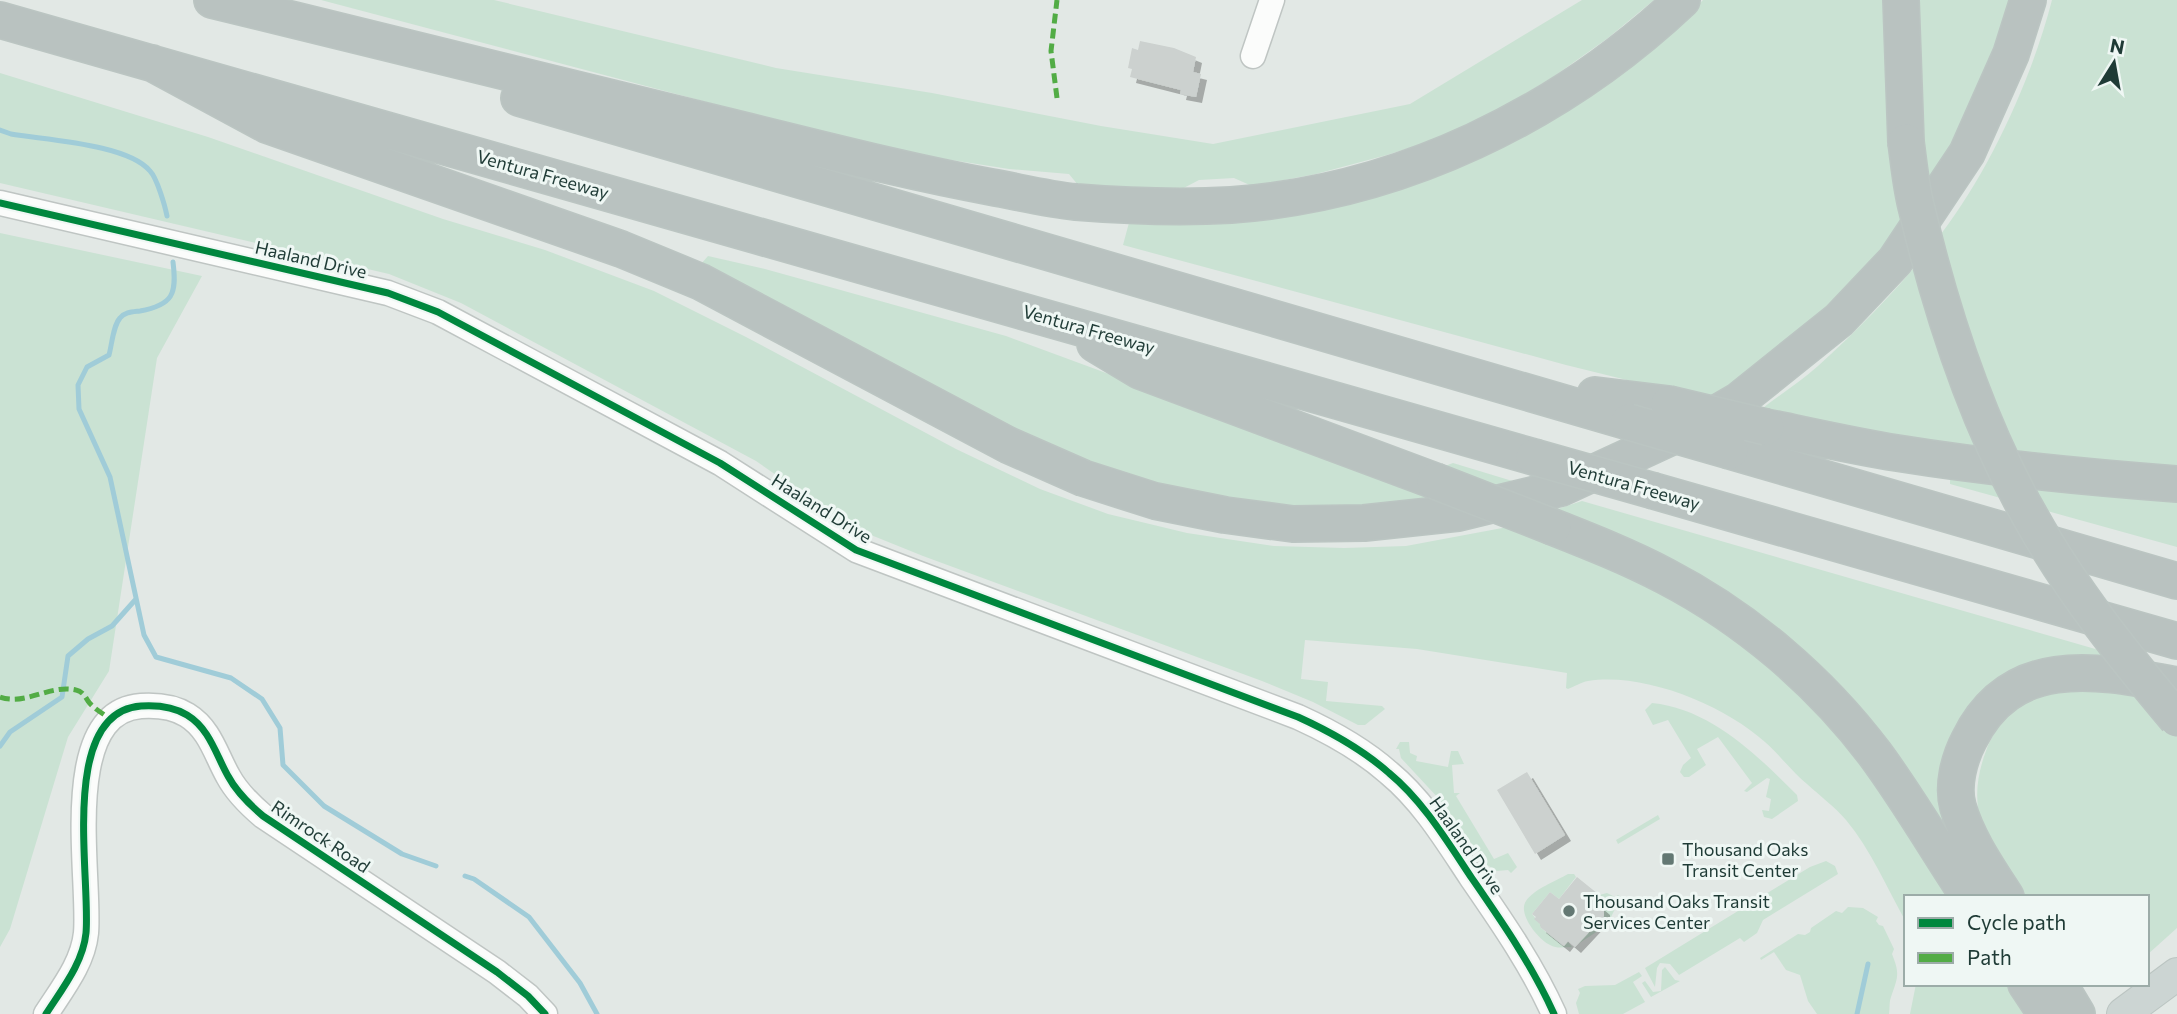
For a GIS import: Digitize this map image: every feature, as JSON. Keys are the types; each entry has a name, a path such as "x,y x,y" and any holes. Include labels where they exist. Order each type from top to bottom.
{"highway":[{"path":"183,0 2177,581"},
{"path":"212,0 925,174 1071,201 1156,206 1232,205 1309,195 1381,177 1447,154 1531,114 1603,68 1652,29 1682,0"},
{"path":"1901,0 1906,142 1916,208 1967,378 1994,444 2031,518 2124,656 2177,719"},
{"path":"152,64 267,125 621,249 701,282 1008,446 1083,478 1156,501 1225,515 1293,524 1364,523 1458,513 1560,488 1695,426 1738,401 1839,320 1895,261 1967,152 2011,54 2028,0"},
{"name":"Ventura Freeway","path":"0,20 1049,317 2177,641"},
{"path":"1049,317 1140,371 1435,481 1623,555 1666,576 1741,623 1781,654 1832,703 1874,753 1968,895"},
{"path":"1487,382 1669,404 1894,453 2092,478 2177,484"},
{"path":"2005,895 1975,847 1957,806 1956,778 1965,748 1976,725 1998,700 2018,687 2042,677 2067,672 2113,674 2177,685"},
{"path":"2027,986 2046,1014"},
{"path":"2060,986 2077,1014"}],"main road":[{"path":"2123,1014 2177,974"}],"street":[{"path":"1254,56 1272,0"},
{"name":"Haaland Drive","path":"0,203 388,293 414,302 438,312 720,463 856,550 1286,712 1330,732 1390,774 1440,831 1525,956 1554,1014"},
{"name":"Rimrock Road","path":"46,1014 75,967 86,935 84,795 92,749 100,729 109,718 131,707 150,705 167,707 187,715 202,726 229,779 263,816 497,972 528,996 545,1014"}],"green space":[{"path":"321,0 494,0 776,68 1213,144 1410,104 1582,0 1654,0 1608,38 1553,77 1500,109 1437,139 1316,174 1252,186 1234,178 1199,180 1178,191 1078,185 1069,174 1009,169 888,150"},
{"path":"1703,0 2015,0 1970,122 1884,252 1832,306 1712,401 1566,365 1123,245 1130,219 1163,225 1218,224 1279,216 1528,132 1588,97 1663,40"},
{"path":"2052,0 2177,0 2177,469 1968,449 1759,411 1811,372 1867,319 1913,269 1959,209 1992,152 2021,91"},
{"path":"0,73 208,137 443,219 545,250 654,291 956,449 1040,489 1108,514 1187,533 1274,546 1406,546 1513,526 1615,566 1752,645 1848,736 1955,895 1904,895 1904,918 1871,856 1842,815 1748,728 1706,704 1682,694 1634,682 1610,680 1585,682 1568,689 1567,673 1417,649 1305,640 1301,679 1328,682 1326,701 1382,706 1385,709 1365,725 1358,725 1313,702 1262,681 866,533 834,515 756,461 461,303 389,274 0,183"},
{"path":"0,233 202,276 157,358 109,671 68,737 10,929 0,947"},
{"path":"708,256 765,269 1006,336 1220,415 1432,471 1453,463 1519,483 1381,507 1283,507 1236,502 1132,479 1032,441 701,264"},
{"path":"1950,470 2177,495 2177,547 1950,484"},
{"path":"1582,501 2175,672 2075,665 1959,744 1990,895 1838,693 1545,513"},
{"path":"2072,686 2177,700 2177,928 2149,953 2149,895 2017,895 1982,827 1977,792 1986,751 1997,729 2013,710 2043,694"},
{"path":"1652,703 1694,714 1732,736 1782,780 1797,795 1798,801 1772,819 1764,817 1762,810 1769,811 1771,799 1766,797 1770,779 1767,778 1747,792 1744,791 1752,783 1718,737 1697,749 1706,765 1689,777 1684,777 1680,772 1691,758 1668,720 1653,725 1645,710"},
{"path":"1400,742 1409,742 1410,753 1417,756 1416,761 1448,767 1451,751 1458,751 1464,764 1452,765 1454,793 1460,793 1456,796 1494,859 1508,853 1517,867 1511,873 1508,870 1497,871 1487,865 1440,800 1401,758 1399,749 1396,749"},
{"path":"1658,815 1660,819 1618,844 1616,840"},
{"path":"1826,861 1835,866 1838,874 1763,920 1757,933 1744,942 1740,938 1679,975 1670,964 1660,963 1655,987 1645,968 1810,867"},
{"path":"1568,874 1574,874 1576,877 1559,899 1550,892 1532,914 1540,927 1563,946 1568,942 1572,947 1555,947 1535,932 1524,913 1524,906 1534,893"},
{"path":"1607,893 1621,897 1607,925 1578,944 1604,916 1604,909 1598,904 1603,898 1599,895"},
{"path":"1848,907 1863,908 1878,917 1876,921 1883,926 1894,949 1892,954 1897,976 1890,999 1889,1014 1817,1014 1808,1001 1800,975 1786,970 1774,952 1761,960 1760,958 1798,934 1805,935 1836,911 1842,913"},
{"path":"1665,967 1675,980 1680,981 1651,997 1642,983 1645,981 1653,992 1661,991 1662,970"},
{"path":"1639,972 1642,976 1633,982 1645,1002 1623,1014 1579,1014 1576,1003 1580,993 1578,989 1585,986 1615,985"},
{"path":"1916,986 2012,986 2027,1014 1910,1014"}],"building":[{"path":"1140,41 1174,48 1196,57 1193,72 1201,74 1196,97 1180,94 1181,90 1130,77 1132,69 1128,68 1132,48 1138,50"},
{"path":"1527,772 1565,835 1535,854 1497,790"},
{"name":"Thousand Oaks Transit Services Center","path":"1577,877 1603,898 1597,903 1604,909 1604,916 1575,947 1568,941 1564,946 1540,927 1532,914 1550,892 1559,899"}],"waterway":[{"path":"0,130 105,149 139,162 150,171 155,180 167,216"},
{"path":"173,262 174,282 170,296 160,305 122,316 116,326 109,355 87,367 78,385 79,409 110,477 144,635 156,657 231,678 262,699 280,728 283,765 324,806 402,854 436,866"},
{"path":"0,746 10,732 62,697 68,656 88,639 112,626 136,599"},
{"path":"465,876 474,879 529,917 580,983 597,1014"},
{"path":"1857,1014 1868,964"}],"marked path":[{"path":"1057,0 1051,51 1057,98"},
{"path":"0,697 19,699 57,690 76,690 109,718"}],"cycle path":[{"path":"0,203 388,293 438,312 720,463 856,550 1298,717 1322,729 1379,764 1424,809 1516,944 1554,1014"},
{"path":"46,1014 81,955 86,933 84,801 88,766 98,736 115,715 141,706 177,710 195,721 212,743 235,787 263,816 497,972 528,996 545,1014"}],"place":[{"name":"Thousand Oaks Transit Center","path":"1668,859"},
{"name":"Thousand Oaks Transit Services Center","path":"1569,911"}]}
